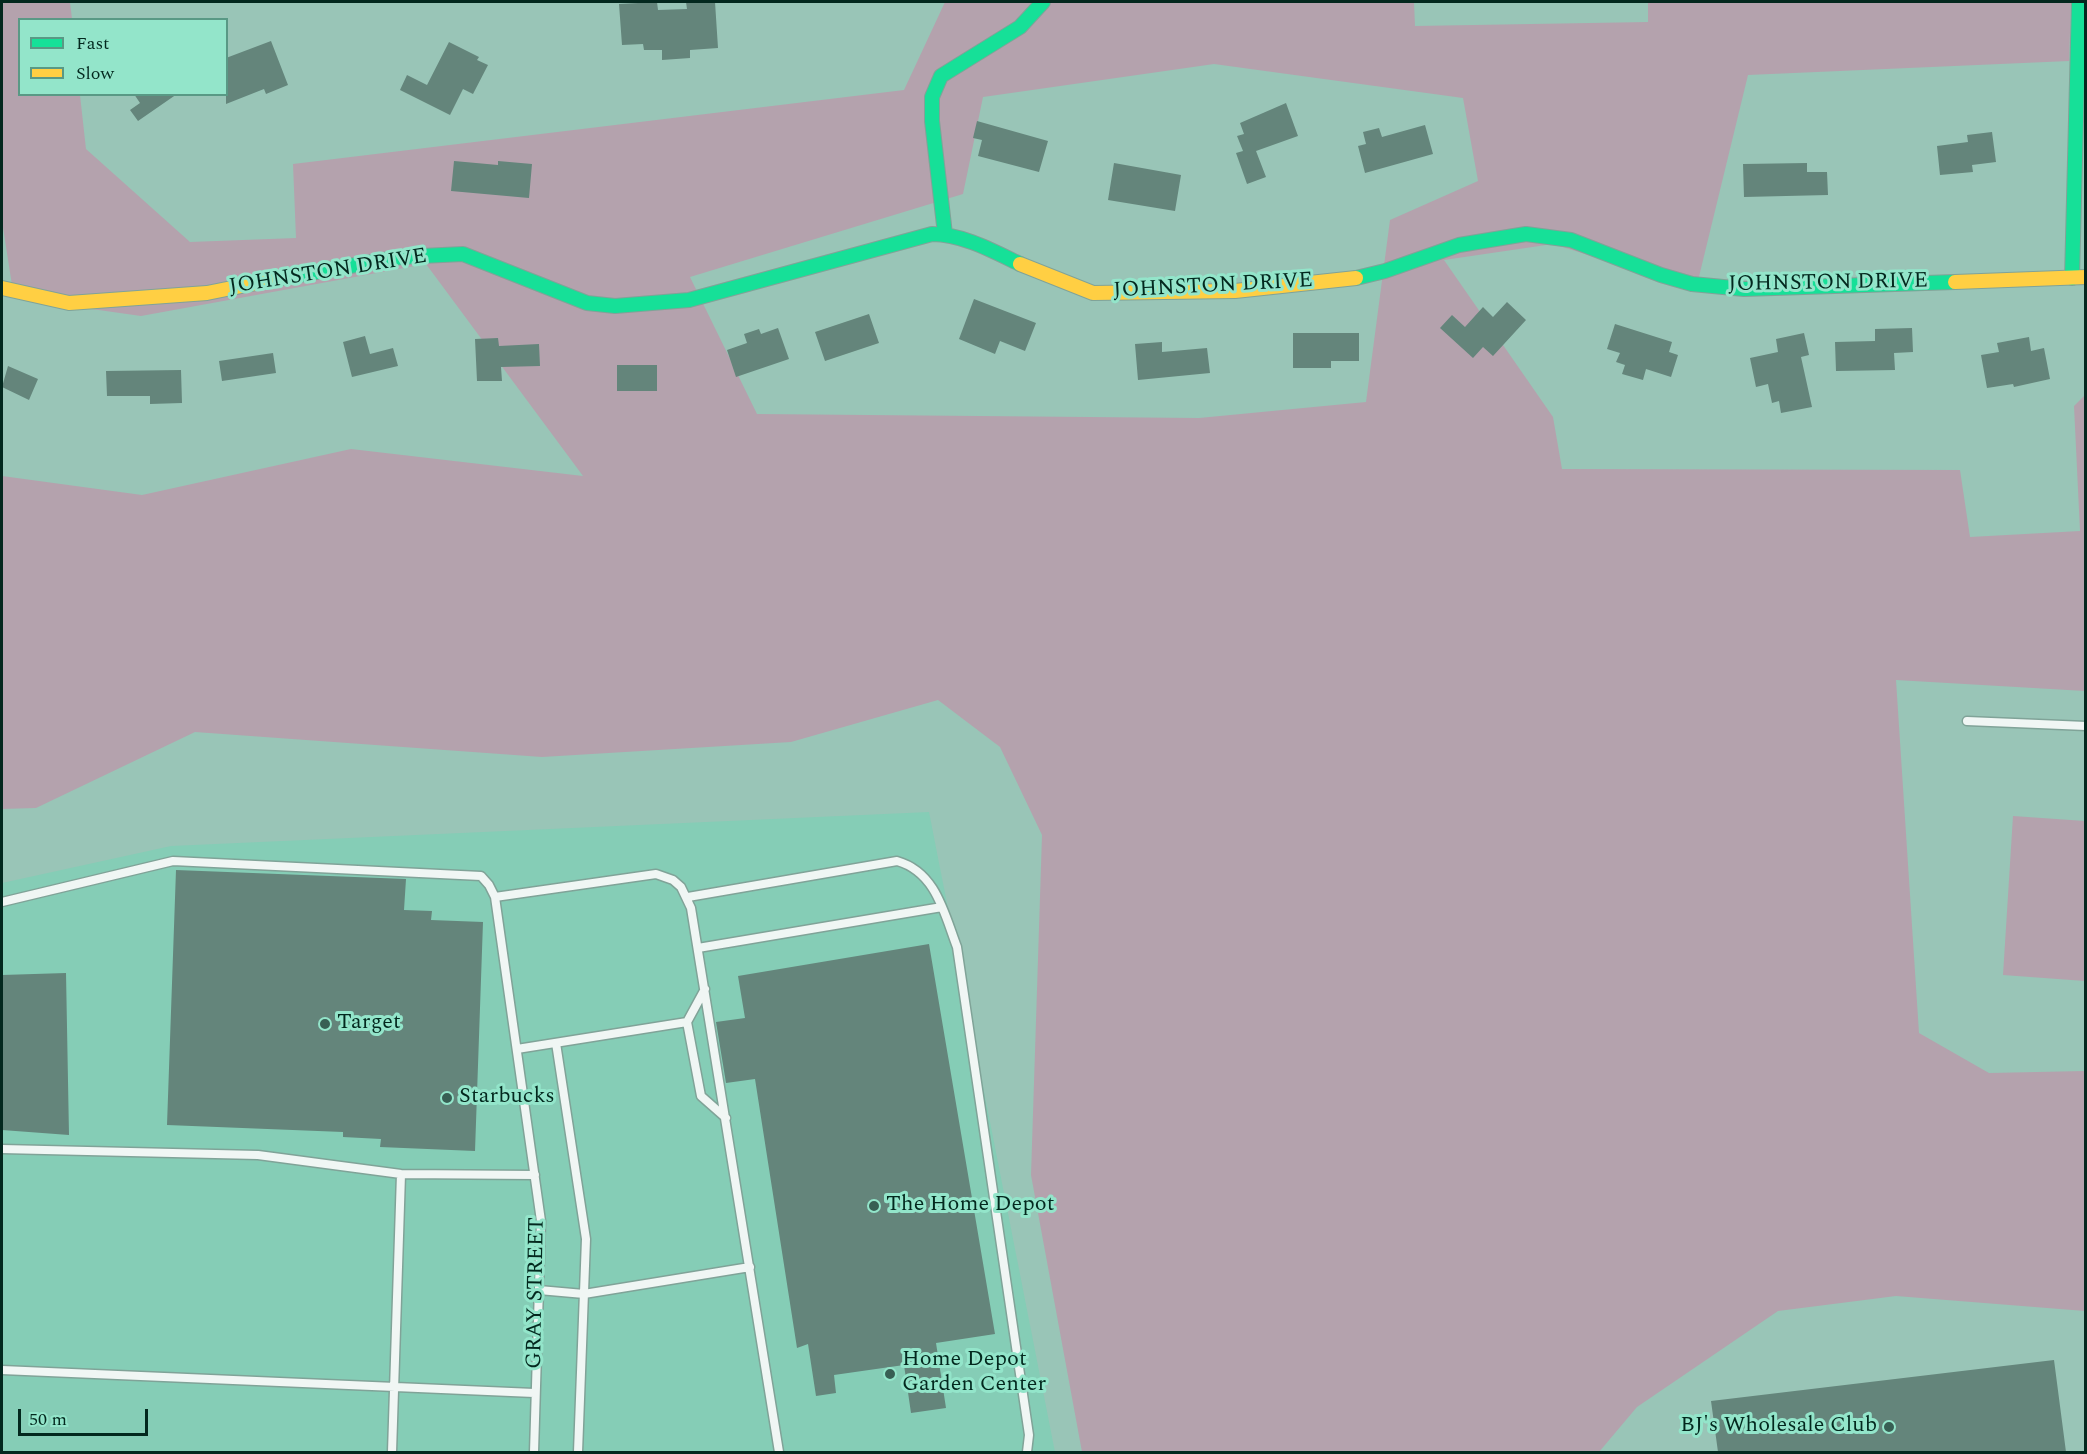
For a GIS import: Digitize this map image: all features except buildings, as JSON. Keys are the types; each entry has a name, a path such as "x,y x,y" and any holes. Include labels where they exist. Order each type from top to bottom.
{"street":[{"path":"945,234 932,122 932,97 941,76 1020,27 1043,2"},
{"path":"2079,2 2079,278"},
{"name":"JOHNSTON DRIVE","path":"2,288 69,303 207,293 348,265 401,257 463,254 587,303 615,306 649,305 689,300 904,240 945,234 989,249 1037,272 1092,293 1234,291 1348,280 1385,271 1459,245 1526,234 1571,240 1661,275 1692,284 1744,289 2079,278"}],"lane":[{"path":"1967,721 2085,726"},
{"name":"GRAY STREET","path":"2,902 173,861 481,876 495,897 541,1221 534,1392 534,1452"},
{"path":"688,897 897,861 911,865 925,876 933,887 957,946 1029,1435 1027,1452"},
{"path":"495,897 656,874 673,880 688,897 705,989 779,1452"},
{"path":"698,948 942,907"},
{"path":"705,989 687,1022 701,1096 726,1118"},
{"path":"517,1049 687,1022"},
{"path":"556,1043 586,1239 578,1452"},
{"path":"2,1149 258,1155 401,1174 535,1175"},
{"path":"392,1452 401,1174"},
{"path":"539,1290 584,1294 750,1266"},
{"path":"2,1370 534,1392"}],"shaded area":[{"path":"2,2 70,2 72,18 18,18 18,96 80,96 86,149 190,242 296,238 293,164 904,90 945,2 1414,2 1415,26 1648,22 1648,2 2071,2 2069,61 1748,75 1696,289 1553,244 1444,260 1553,417 1562,469 1960,470 1970,537 2080,531 2074,406 2085,395 2085,691 1896,680 1919,1033 1989,1073 2085,1071 2085,1311 1896,1296 1778,1311 1637,1407 1599,1452 1082,1452 1031,1175 1042,835 1000,747 938,700 791,742 542,757 195,732 36,808 2,809 2,476 142,495 351,449 583,476 426,264 141,316 14,298 2,221","holes":["1214,64 1463,98 1478,181 1390,220 1366,402 1199,418 757,414 690,277 963,194 983,97"]},
{"path":"929,812 1055,1452 2,1452 2,883 171,846"},
{"path":"2013,816 2085,821 2085,981 2003,975"}],"traffic: fast":[{"path":"945,234 932,121 932,97 941,76 1020,27 1043,2"},
{"path":"2072,278 2079,2"},
{"path":"276,279 401,257 463,254 587,303 615,306 689,300 932,234 966,240 1020,264"},
{"path":"1356,278 1385,271 1459,245 1526,234 1571,240 1661,275 1692,284 1744,289 1955,282"}],"traffic: slow":[{"path":"1020,264 1093,293 1235,291 1356,278"},
{"path":"1955,282 2086,277"},
{"path":"2,288 69,303 207,293 276,279"}],"place":[{"name":"Target","path":"325,1024"},
{"name":"Starbucks","path":"447,1098"},
{"name":"The Home Depot","path":"874,1206"},
{"name":"Home Depot Garden Center","path":"890,1374"},
{"name":"BJ's Wholesale Club","path":"1889,1427"}]}
